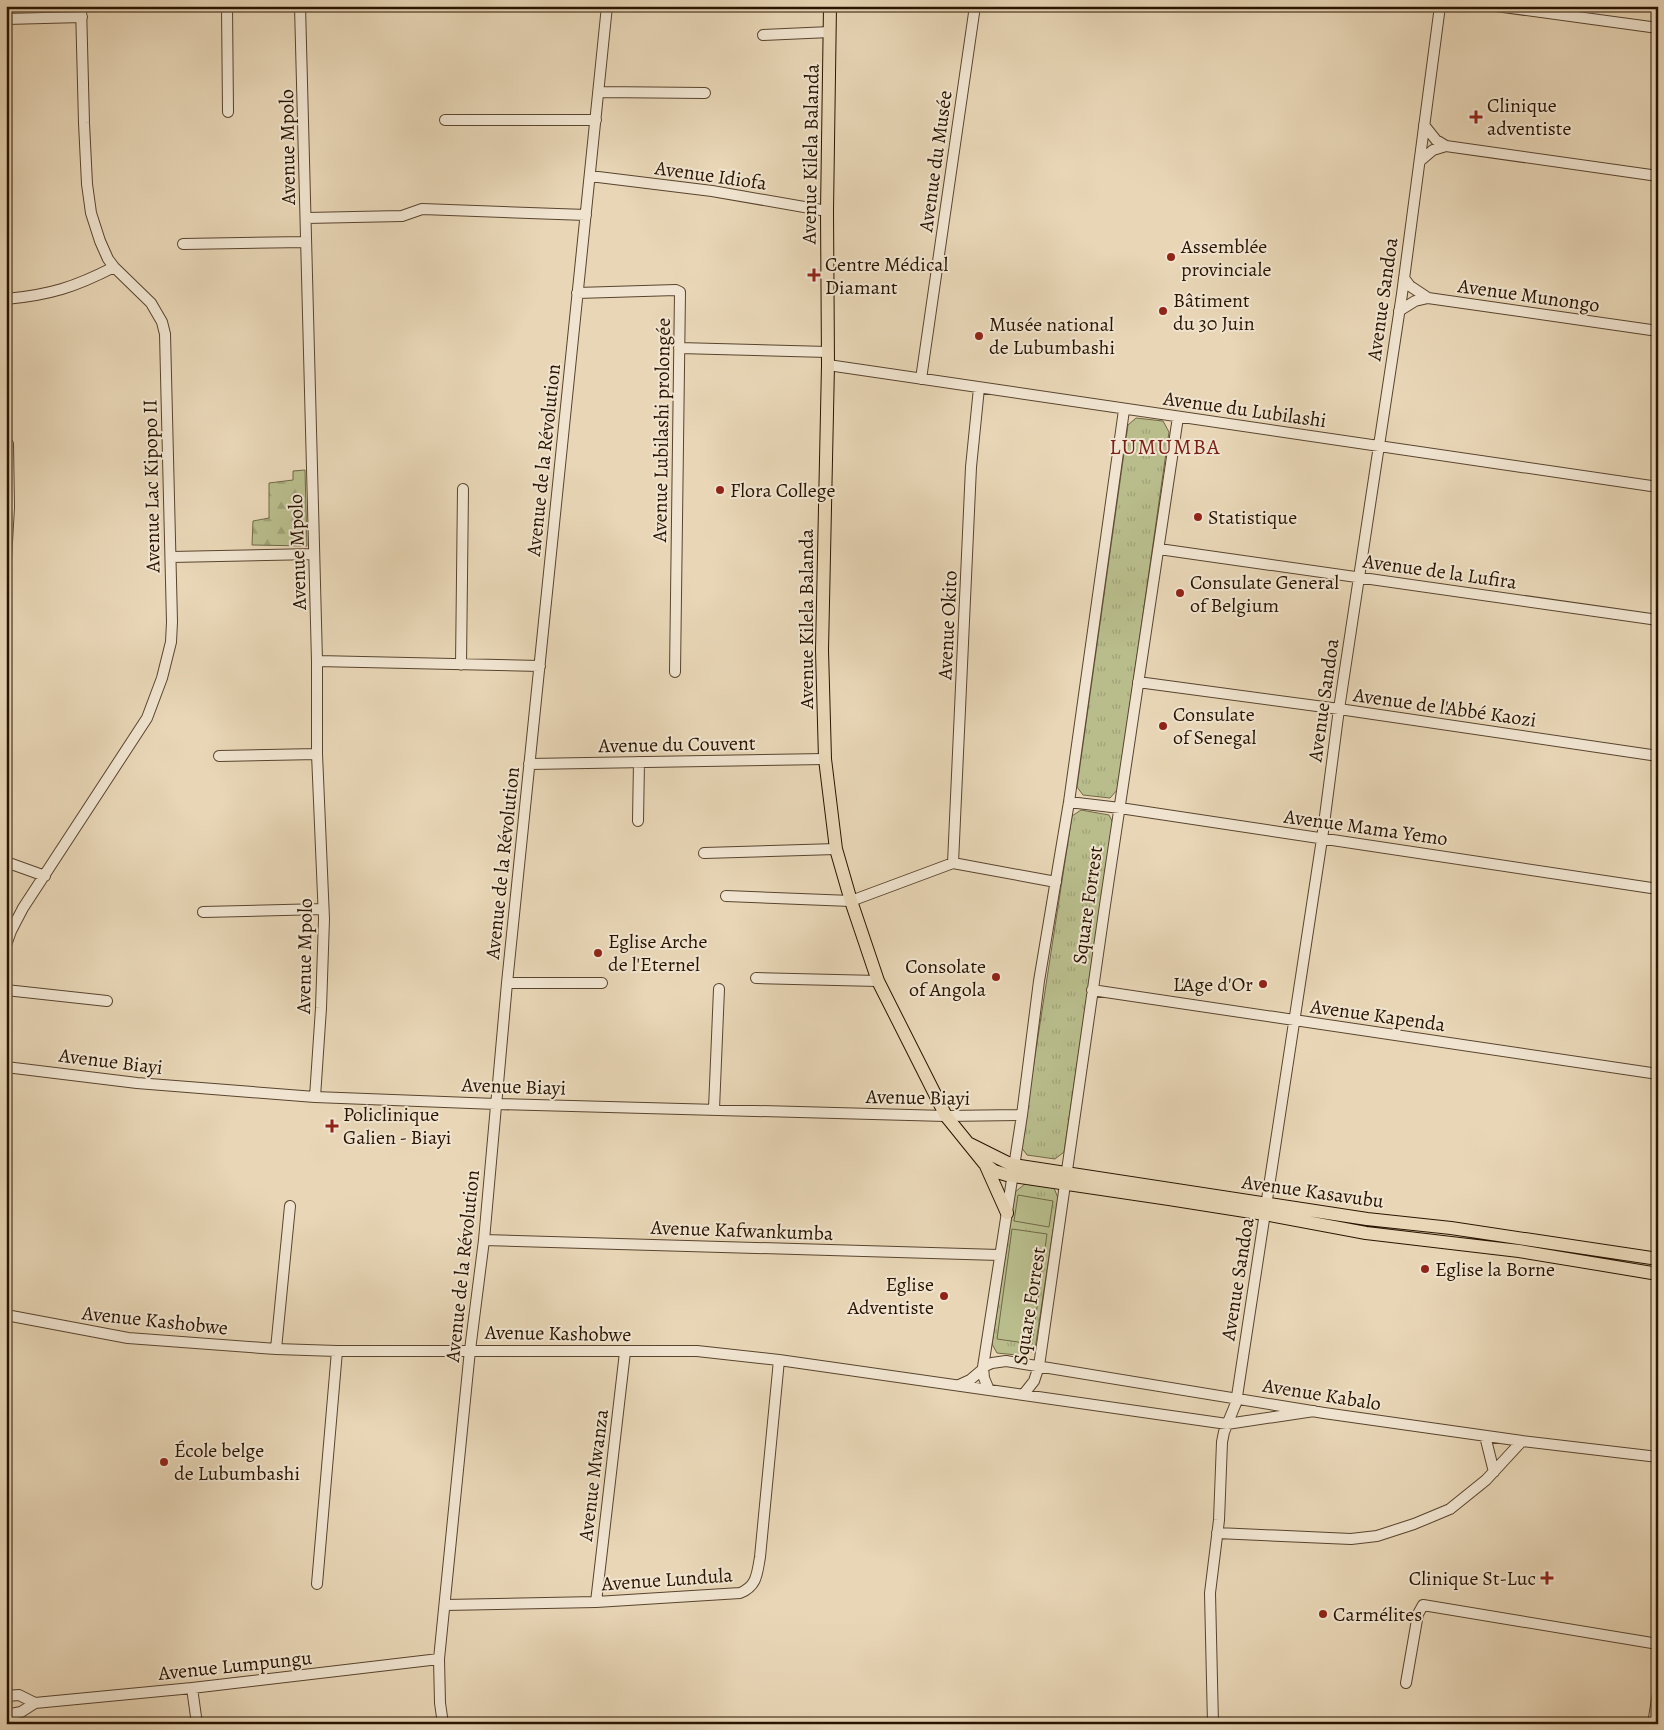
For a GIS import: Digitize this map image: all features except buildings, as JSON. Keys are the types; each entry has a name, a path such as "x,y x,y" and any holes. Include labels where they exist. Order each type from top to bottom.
{"main road":[{"name":"Avenue Kilela Balanda","path":"830,6 827,210 828,366 822,650 825,759 836,849 878,981 946,1116 986,1166 1000,1174 1014,1171"},
{"name":"Avenue Kasavubu","path":"968,1143 1006,1162 1014,1171 1265,1209 1470,1231 1658,1259"},
{"path":"986,1166 1007,1213"},
{"name":"Avenue Kasavubu","path":"1265,1209 1366,1233 1510,1250 1658,1274"}],"street":[{"name":"Avenue Lac Kipopo II","path":"6,945 20,914 138,734 154,703 171,642 165,334 162,322 151,302 114,267 100,242 91,213 87,184 81,6"},
{"path":"227,6 228,112"},
{"name":"Avenue Mpolo","path":"300,6 318,661 317,754 323,909 321,1008 315,1097"},
{"name":"Avenue de la Révolution","path":"443,1724 440,1703 439,1659 470,1350 484,1240 507,983 607,6"},
{"name":"Avenue du Musée","path":"921,379 975,6"},
{"name":"Avenue Sandoa","path":"1213,1724 1209,1609 1211,1572 1219,1520 1222,1442 1227,1424 1234,1410 1236,1398 1322,839 1339,709 1404,278 1440,6"},
{"path":"1496,6 1524,8 1658,28"},
{"path":"6,19 82,17"},
{"path":"763,35 830,32"},
{"path":"599,92 705,93"},
{"path":"445,120 596,120"},
{"path":"1424,125 1436,140 1446,146 1658,176"},
{"path":"1420,160 1433,150 1446,146"},
{"name":"Avenue Idiofa","path":"590,176 827,210"},
{"path":"306,218 402,216 422,209 586,215"},
{"path":"183,244 306,242"},
{"path":"6,299 29,297 66,289 114,267"},
{"name":"Avenue Munongo","path":"1404,278 1410,286 1428,298 1658,331"},
{"name":"Avenue Lubilashi prolongée","path":"577,293 678,290 681,295 675,672"},
{"path":"1399,311 1415,301 1428,298"},
{"path":"679,348 828,352"},
{"name":"Avenue du Lubilashi","path":"828,366 1658,487"},
{"name":"Avenue Okito","path":"953,863 972,467 979,388"},
{"name":"Square Forrest","path":"989,1390 983,1368 999,1255 1014,1171 1039,981 1069,802 1124,410"},
{"name":"Square Forrest","path":"1023,1394 1034,1381 1039,1366 1092,990 1178,417"},
{"path":"6,441 8,444 9,507 6,560"},
{"path":"461,665 463,489"},
{"name":"Avenue de la Lufira","path":"1159,549 1658,620"},
{"path":"170,558 314,554"},
{"path":"318,661 540,666"},
{"name":"Avenue de l'Abbé Kaozi","path":"1138,682 1339,709 1658,756"},
{"path":"219,756 317,754"},
{"name":"Avenue du Couvent","path":"529,764 825,759"},
{"path":"638,821 639,762"},
{"name":"Avenue Mama Yemo","path":"1069,802 1120,808 1658,889"},
{"path":"704,853 836,849"},
{"path":"6,862 45,876"},
{"path":"726,896 851,901 953,863 1056,882"},
{"path":"203,912 323,909"},
{"path":"756,978 878,981"},
{"path":"507,983 602,983"},
{"path":"714,1109 720,989"},
{"path":"6,990 107,1001"},
{"name":"Avenue Kapenda","path":"1092,990 1658,1074"},
{"name":"Avenue Biayi","path":"6,1067 137,1084 315,1097 496,1104 946,1116 1022,1115"},
{"path":"276,1349 290,1206"},
{"name":"Avenue Kafwankumba","path":"484,1240 999,1255"},
{"name":"Avenue Kashobwe","path":"6,1315 128,1338 276,1349 697,1351 779,1360 989,1390"},
{"path":"317,1584 337,1350"},
{"name":"Avenue Mwanza","path":"596,1602 625,1352"},
{"name":"Avenue Lundula","path":"445,1605 596,1602 740,1593 752,1586 756,1579 760,1557 779,1360"},
{"name":"Avenue Kabalo","path":"983,1368 1006,1361 1314,1412 1522,1441 1658,1457"},
{"path":"957,1386 970,1380 983,1368"},
{"path":"989,1390 1227,1424 1314,1412"},
{"path":"1485,1436 1494,1472"},
{"path":"1217,1533 1351,1539 1377,1536 1414,1524 1450,1509 1494,1472 1522,1441"},
{"path":"1406,1683 1418,1614 1423,1605 1658,1644"},
{"name":"Avenue Lumpungu","path":"6,1715 21,1712 35,1703 192,1688 439,1659"},
{"path":"192,1688 197,1724"},
{"path":"1653,1724 1658,1693"},
{"name":"Avenue Lumpungu","path":"6,1696 19,1695 35,1703"}],"green space":[{"path":"1136,418 1163,421 1169,432 1118,789 1110,798 1083,795 1077,787 1128,425"},
{"path":"305,470 307,546 252,545 253,521 269,518 269,483 293,480 293,471"},
{"path":"1081,810 1109,815 1113,823 1064,1152 1055,1159 1027,1155 1021,1147 1072,816"},
{"path":"1025,1184 1054,1188 1058,1198 1035,1349 1026,1356 997,1353 992,1344 1015,1192"},
{"path":"1018,1195 1053,1201 1049,1227 1014,1221"},
{"path":"1012,1229 1047,1234 1032,1344 997,1339"}],"place":[{"name":"Clinique adventiste","path":"1476,117"},
{"name":"Assemblée provinciale","path":"1171,257"},
{"name":"Centre Médical Diamant","path":"814,275"},
{"name":"Bâtiment du 30 Juin","path":"1163,311"},
{"name":"Musée national de Lubumbashi","path":"979,336"},
{"name":"Flora College","path":"720,490"},
{"name":"Statistique","path":"1198,517"},
{"name":"Consulate General of Belgium","path":"1180,593"},
{"name":"Consulate of Senegal","path":"1163,726"},
{"name":"Eglise Arche de l'Eternel","path":"598,953"},
{"name":"Consolate of Angola","path":"996,977"},
{"name":"L'Age d'Or","path":"1263,984"},
{"name":"Policlinique Galien - Biayi","path":"332,1126"},
{"name":"Eglise la Borne","path":"1425,1269"},
{"name":"Eglise Adventiste","path":"944,1296"},
{"name":"École belge de Lubumbashi","path":"164,1462"},
{"name":"Clinique St-Luc","path":"1547,1578"},
{"name":"Carmélites","path":"1323,1614"}],"district":[{"name":"LUMUMBA","path":"1165,446"}]}
